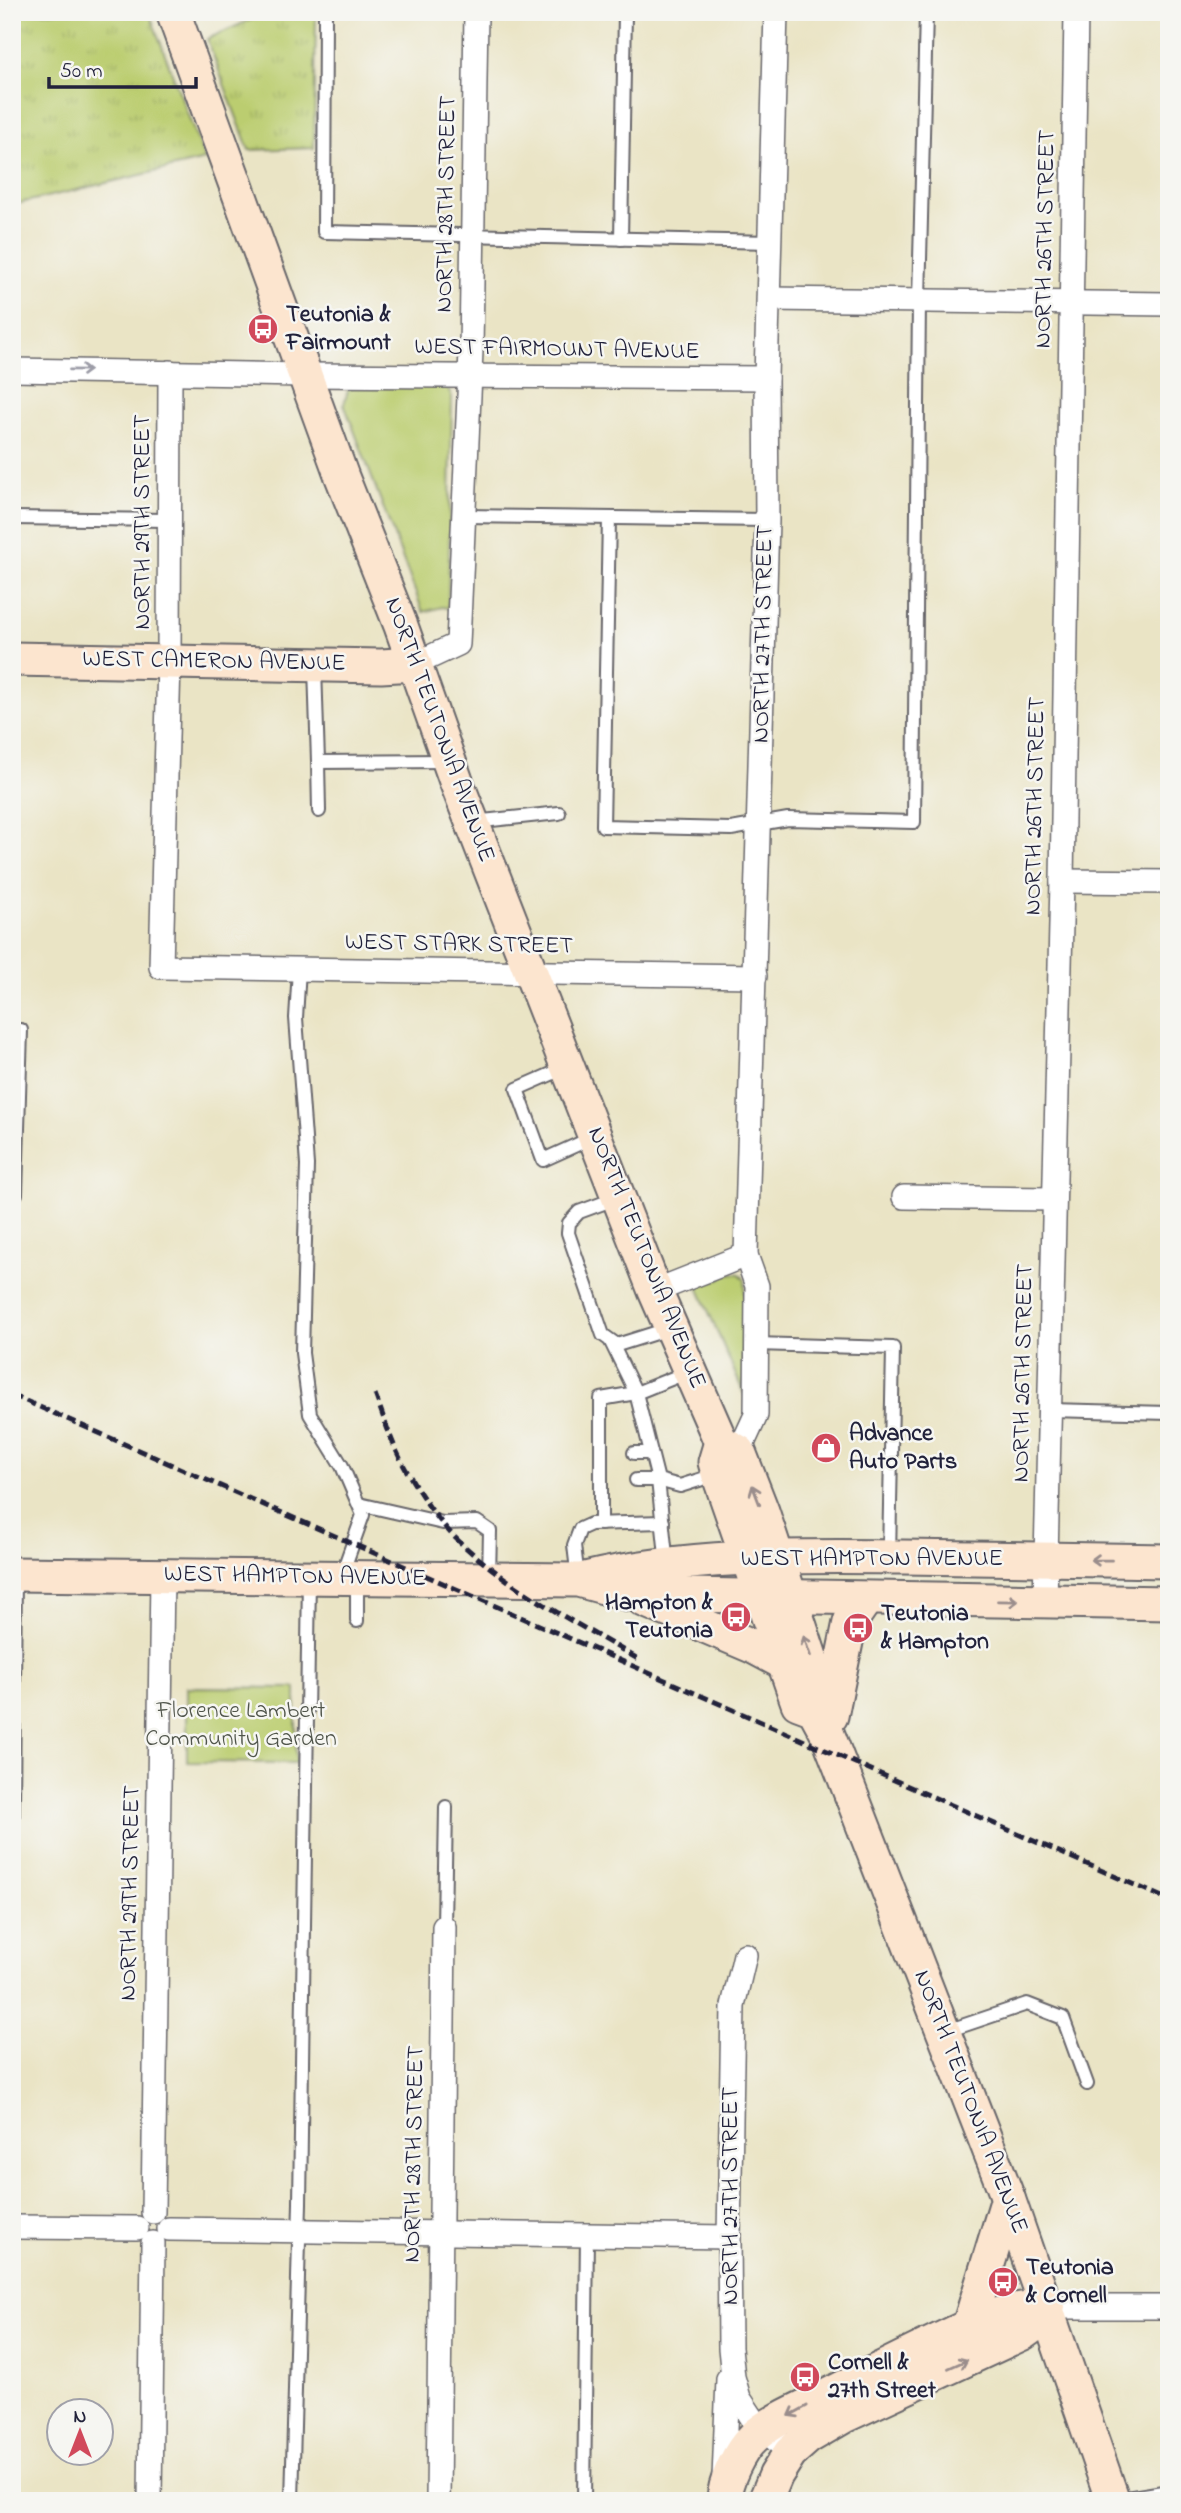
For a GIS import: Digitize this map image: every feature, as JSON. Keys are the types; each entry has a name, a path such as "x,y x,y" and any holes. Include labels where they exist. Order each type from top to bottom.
{"main road":[{"name":"NORTH TEUTONIA AVENUE","path":"173,12 342,477 415,664 472,822 656,1290 726,1456 776,1597 822,1693 821,1722 1008,2198 1113,2500"},
{"name":"WEST CAMERON AVENUE","path":"12,659 415,664"},
{"name":"WEST HAMPTON AVENUE","path":"13,1574 578,1580 622,1570 667,1565 805,1556 1169,1561"},
{"name":"WEST HAMPTON AVENUE","path":"578,1580 629,1594 1169,1603"},
{"path":"629,1594 752,1646 784,1663"},
{"name":"NORTH TEUTONIA AVENUE","path":"776,1597 784,1663 798,1703 821,1722"},
{"path":"821,1722 849,1622 866,1599"},
{"path":"969,2326 1008,2198"},
{"path":"724,2496 740,2455 752,2438 764,2430 818,2400 996,2314 1023,2308 1048,2307"},
{"path":"765,2501 776,2475 790,2453 808,2437 845,2416 1023,2333 1037,2323 1048,2307"}],"street":[{"name":"NORTH 28TH STREET","path":"415,664 458,643 474,236 476,12"},
{"name":"NORTH 27TH STREET","path":"726,1456 756,1415 757,1286 746,1255 767,520 766,378 776,12"},
{"name":"NORTH 26TH STREET","path":"1045,1601 1062,881 1076,12"},
{"path":"769,299 1169,304"},
{"name":"WEST FAIRMOUNT AVENUE","path":"12,370 766,378"},
{"name":"NORTH 29TH STREET","path":"162,967 169,662 170,372"},
{"path":"1062,881 1169,882"},
{"name":"WEST STARK STREET","path":"162,967 755,976"},
{"path":"904,1197 1054,1199"},
{"path":"656,1290 746,1255"},
{"name":"NORTH 29TH STREET","path":"150,2501 162,1576"},
{"name":"NORTH 28TH STREET","path":"438,2501 444,1927"},
{"name":"NORTH 27TH STREET","path":"745,1955 733,2006 730,2348 733,2377 739,2398 753,2419 790,2453"},
{"path":"12,2227 729,2237"},
{"path":"1048,2307 1169,2307"},
{"path":"724,2496 730,2348"}],"lane":[{"path":"325,12 324,232 771,242"},
{"path":"621,239 625,12"},
{"path":"609,518 603,826 731,829 788,818 914,822 919,301 926,12"},
{"path":"464,516 767,520"},
{"path":"12,518 169,520"},
{"path":"315,664 318,811"},
{"path":"318,762 449,761"},
{"path":"472,822 559,813"},
{"path":"292,2501 299,2230 336,1578 363,1515 342,1466 310,1414 302,1353 307,1165 296,1018 299,969"},
{"path":"12,1030 21,1030 16,1194 12,1194"},
{"path":"569,1067 517,1089 543,1160 596,1136"},
{"path":"619,1197 579,1212 569,1223 568,1234 595,1316 603,1335 617,1345 672,1328"},
{"path":"611,1342 636,1394 640,1428 651,1453 658,1480 667,1565"},
{"path":"756,1344 893,1348 889,1557"},
{"path":"601,1524 608,1481 607,1427 601,1399 636,1394 691,1371"},
{"path":"1049,1410 1169,1413"},
{"path":"634,1453 651,1453"},
{"path":"636,1480 658,1480 680,1486 726,1456"},
{"path":"359,1504 443,1523 477,1522 489,1531 489,1579"},
{"path":"578,1580 574,1545 580,1529 591,1524 663,1522"},
{"path":"12,1924 13,1574"},
{"path":"336,1578 358,1621"},
{"name":"NORTH 28TH STREET","path":"444,1927 446,1807"},
{"path":"944,2033 1027,2004 1063,2018 1087,2084"},
{"path":"584,2501 587,2235"},
{"path":"1113,2500 1169,2491"}],"green space":[{"path":"12,12 149,12 205,160 12,205"},
{"path":"268,12 316,12 314,148 249,150 207,39"},
{"path":"358,383 442,386 449,390 452,397 448,608 423,612 344,404 348,390"},
{"path":"732,1273 740,1274 745,1280 744,1394 698,1287"},
{"name":"Florence Lambert Community Garden","path":"187,1687 296,1688 296,1763 187,1762"}],"railway":[{"path":"375,1394 403,1464 426,1502 455,1538 525,1592 638,1659"},
{"path":"12,1395 1169,1900"}],"place":[{"name":"Teutonia & Fairmount","path":"263,329"},
{"name":"Advance Auto Parts","path":"826,1448"},
{"name":"Hampton & Teutonia","path":"736,1617"},
{"name":"Teutonia & Hampton","path":"858,1628"},
{"name":"Teutonia & Cornell","path":"1003,2282"},
{"name":"Cornell & 27th Street","path":"805,2377"}]}
